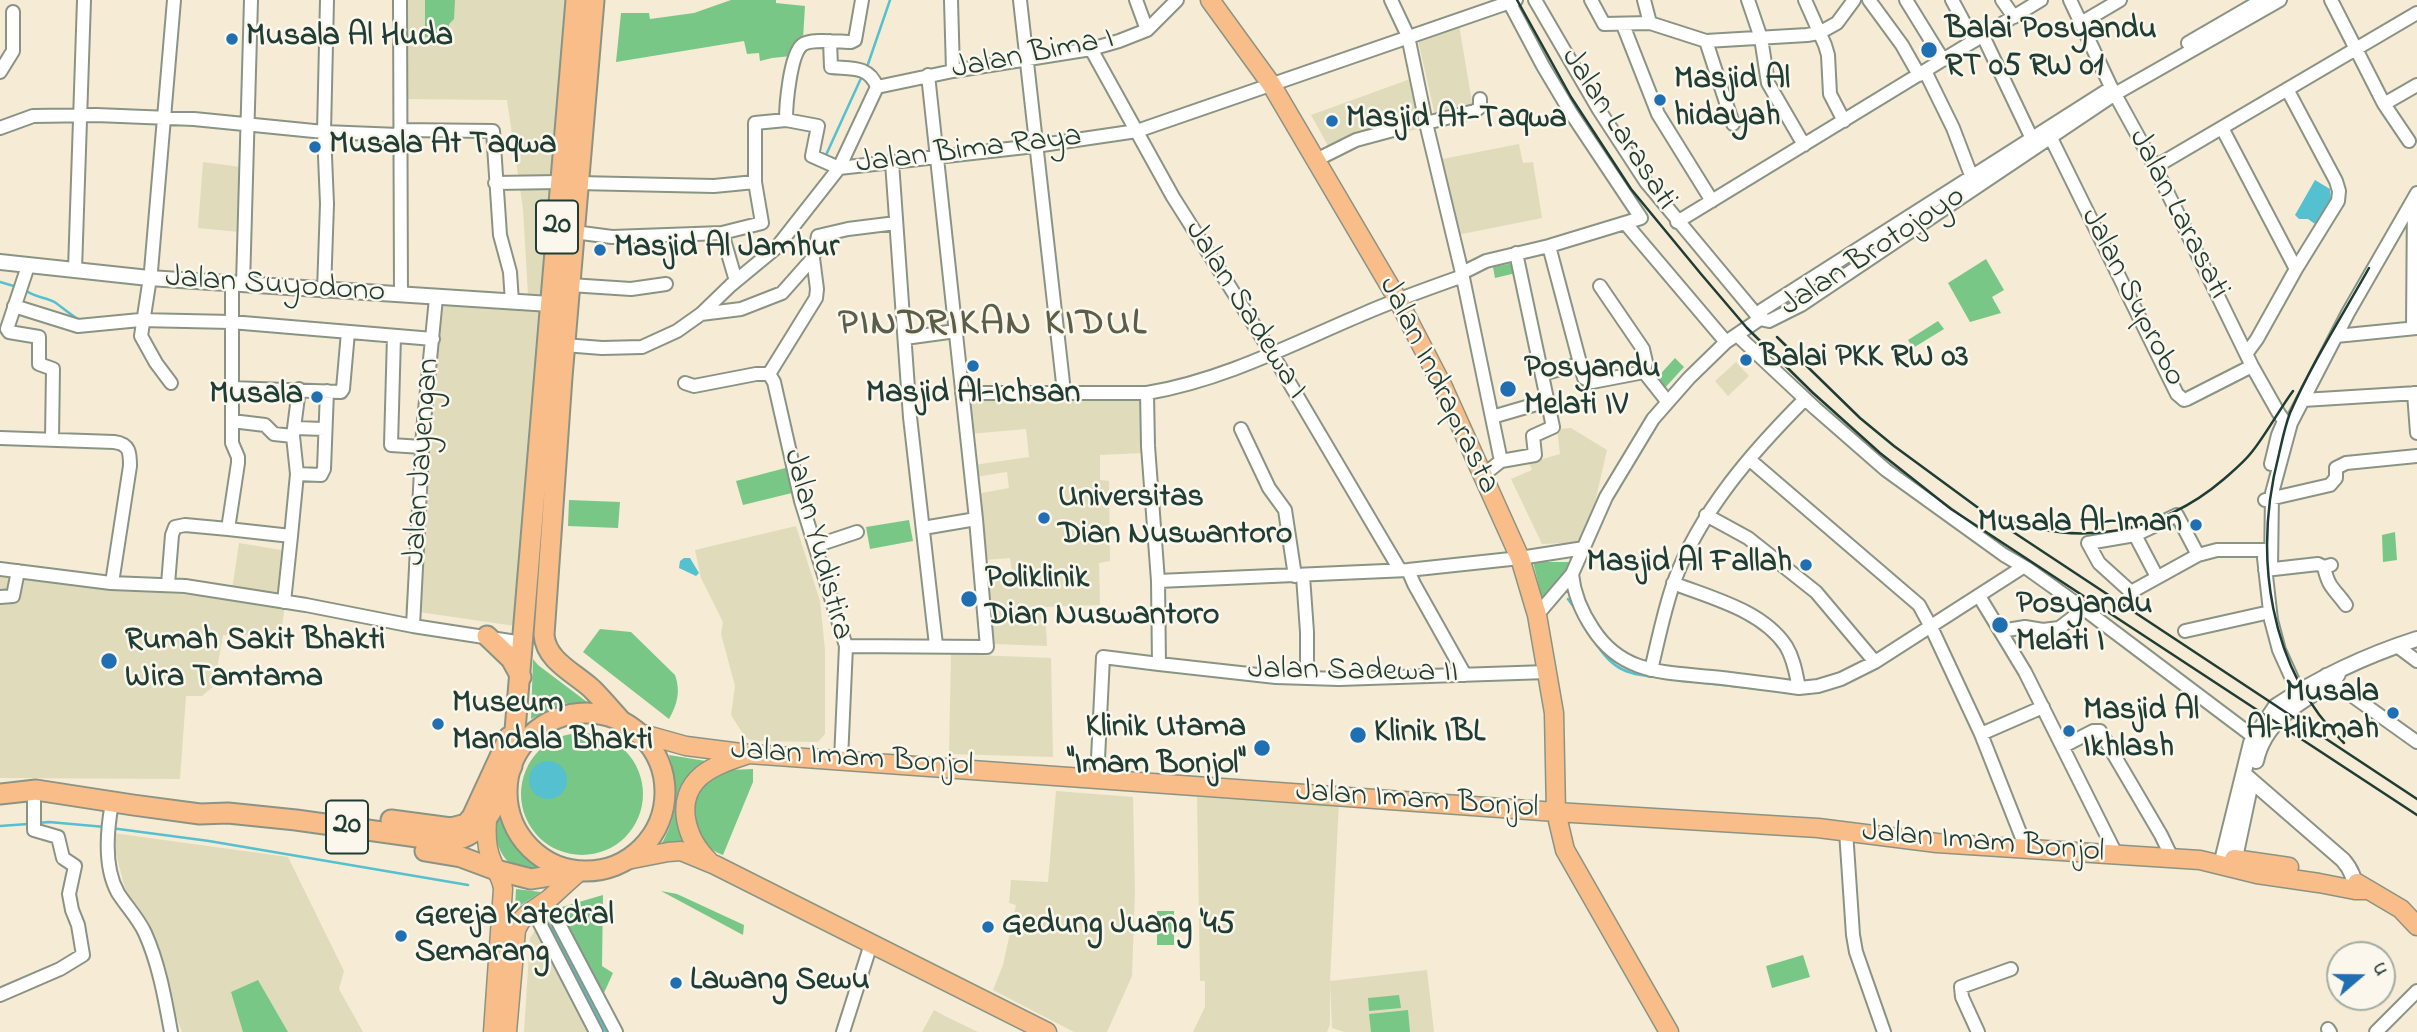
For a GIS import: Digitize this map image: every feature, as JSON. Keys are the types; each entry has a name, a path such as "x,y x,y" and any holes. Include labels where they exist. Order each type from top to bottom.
{"highway":[{"name":"20","path":"200,814 228,824 338,837 446,854 531,879 606,869 627,860 642,849 657,827 664,808 665,788 661,768 652,749 590,688 563,666 545,645 545,608 574,232 569,182 576,0"},
{"name":"20","path":"580,871 560,867 546,860 523,839 510,811 508,795 521,677 550,304 594,0"},
{"path":"487,636 512,659 521,677"},
{"path":"348,827 354,821 371,817 452,828 466,824 472,817 509,739 519,700"},
{"name":"20","path":"0,793 34,790 111,808 200,814 228,813 456,841 474,834 487,820 512,766 537,730 564,716 594,714 630,727"}],"main road":[{"name":"Jalan Indraprasta","path":"1210,0 1271,84 1398,300 1443,387 1520,558 1536,615 1556,729 1556,812 1564,850 1669,1032"},
{"name":"Jalan Imam Bonjol","path":"630,727 685,746 749,754 1846,831 1937,843 2200,860 2308,870 2359,887 2401,909 2417,926"},
{"path":"715,866 701,853 691,837 685,818 686,799 702,775 719,765 749,754"},
{"path":"487,820 490,858 502,880 503,889 493,1032"},
{"path":"627,860 681,851 1047,1032"},
{"path":"507,1032 516,930 522,918 580,871"}],"street":[{"path":"75,270 84,0"},
{"path":"171,383 142,339 174,0"},
{"path":"228,529 238,457 232,443 231,322 237,284 251,0"},
{"path":"324,291 327,204 324,132 327,0"},
{"path":"400,0 401,295"},
{"path":"786,120 786,93 797,52 805,43 855,40 862,0"},
{"path":"951,0 953,71"},
{"path":"1020,0 1064,392"},
{"path":"1136,0 1147,30"},
{"name":"Jalan Bima I","path":"877,87 928,75 1091,49 1147,30 1177,0"},
{"path":"1391,0 1408,36 1501,461"},
{"name":"Jalan Larasati","path":"1535,0 1605,120 1646,182 1760,319"},
{"path":"1591,0 1604,24 1650,23 1706,41 1819,33 1838,23 1854,0"},
{"path":"1644,0 1650,23"},
{"path":"1748,0 1761,38 1768,83 1804,145"},
{"path":"1805,0 1828,55 1830,94 1844,121"},
{"path":"1869,0 1922,73 1953,128 1974,182"},
{"path":"1906,0 1943,60"},
{"path":"1952,0 1979,39 2034,143"},
{"path":"2002,0 2014,17"},
{"path":"1677,222 2041,0"},
{"name":"Jalan Larasati","path":"2070,0 2249,360 2287,422"},
{"path":"2081,23 2120,0"},
{"name":"Jalan Brotojoyo","path":"1915,221 1762,310 1760,319 1769,321 1801,304 1915,221 1974,182 2113,91 2262,0"},
{"name":"Jalan Brotojoyo","path":"2113,91 2280,0"},
{"path":"2331,0 2384,104 2409,141"},
{"path":"962,393 1147,393 1173,388 1273,355 1462,274 1486,261 1549,246 1641,218 1543,66 1512,1"},
{"name":"Jalan Bima Raya","path":"564,345 642,347 677,331 701,314 777,247 839,167 1035,146 1137,131 1512,1"},
{"path":"0,72 13,51 13,12"},
{"path":"2155,167 2417,13"},
{"path":"1623,25 1658,114 1712,201"},
{"path":"574,232 612,237 722,233 762,223 755,182 755,123 786,120 818,126 812,156 839,167 877,87 873,76 863,71 831,67 830,41"},
{"path":"1706,41 1734,124"},
{"name":"Jalan Sadewa I","path":"1091,49 1173,197 1414,584 1465,675"},
{"path":"846,646 987,647 976,519 928,75"},
{"path":"2384,104 2417,85"},
{"path":"2249,360 2257,339 2295,269 2338,201 2336,181 2287,89"},
{"path":"1426,122 1475,111 1480,107 1480,99"},
{"path":"0,128 33,117 81,115 163,118 324,132 493,131 500,234 510,272 512,302"},
{"path":"1316,160 1356,140 1397,128"},
{"path":"2222,128 2295,269"},
{"name":"Jalan Suprobo","path":"2049,133 2177,394 2184,400 2188,399 2249,360"},
{"path":"892,162 910,417 936,645"},
{"path":"495,183 713,186 755,182"},
{"path":"2336,336 2415,328 2415,196"},
{"path":"2298,692 2279,650 2270,612 2266,550 2268,499 2278,435 2304,400 2363,285 2415,196"},
{"path":"801,219 818,236"},
{"path":"818,236 896,223"},
{"path":"1626,224 1731,338 1886,470 2084,609 2254,737"},
{"path":"722,233 736,281"},
{"path":"685,383 694,386 769,374 817,293 813,258 818,236"},
{"path":"1549,246 1584,378 1592,382 1644,372"},
{"path":"1482,476 1501,461 1535,455 1533,436 1553,427 1516,253"},
{"path":"701,314 741,309 782,293 813,258"},
{"name":"Jalan Suyodono","path":"0,262 149,278 550,304"},
{"path":"28,266 7,331 39,337 39,364 54,369 52,439"},
{"path":"570,285 631,289 666,284"},
{"path":"1600,286 1643,349 1646,362 1644,372 1667,401"},
{"path":"1793,292 1801,304"},
{"name":"Jalan Jayengan","path":"413,626 422,447 436,298"},
{"path":"14,306 70,325 231,322 433,339"},
{"path":"1536,615 1572,574 1618,475 1653,419 1667,401 1731,338 1760,319"},
{"path":"905,338 956,331"},
{"path":"2235,332 2257,339"},
{"path":"231,388 338,392 343,389 348,333"},
{"path":"394,336 391,444 422,447"},
{"path":"1542,374 1580,364"},
{"name":"Jalan Yudistira","path":"769,374 774,382 801,501 846,646 841,760"},
{"path":"284,602 297,474 294,432 299,389"},
{"path":"297,474 321,475 323,472 327,391"},
{"path":"1147,393 1158,581 1159,664"},
{"path":"2304,400 2416,393 2417,433"},
{"path":"1651,670 1673,583 1706,515 1750,460 1805,399"},
{"path":"1492,417 1547,401"},
{"path":"232,421 265,425 274,434 324,429"},
{"path":"1241,429 1269,488 1285,510 1307,632 1307,678"},
{"path":"0,438 119,443 130,451 112,583"},
{"path":"2268,499 2330,485 2336,478 2336,468 2346,463 2417,456"},
{"path":"1750,460 1914,599 1931,627 1981,734 2026,848"},
{"path":"1706,515 1748,538 1816,592 1874,662"},
{"path":"2198,555 2177,515 2135,535 2088,543 2099,563 2131,592 2198,555 2217,550 2266,550"},
{"path":"923,528 976,519"},
{"path":"168,584 175,527 185,525 291,536"},
{"path":"815,546 857,532"},
{"path":"2135,535 2157,577"},
{"path":"1158,581 1404,570 1520,558 1584,548"},
{"path":"2268,569 2318,564 2327,566 2329,586 2346,605"},
{"path":"1572,574 1577,601 1601,642 1627,662 1651,670 1798,688 1818,686 1841,679 1874,662 2023,567"},
{"path":"0,569 112,583 168,584 523,643"},
{"path":"0,597 13,596 18,571"},
{"path":"1673,583 1727,603 1759,621 1785,645 1793,659 1798,688"},
{"path":"1979,596 2064,746 2117,856"},
{"path":"2001,631 2025,626 2043,630 2059,628 2084,609"},
{"path":"2185,631 2270,612"},
{"path":"2227,862 2248,778 2254,737 2276,706 2298,692 2417,639"},
{"path":"2397,646 2417,661"},
{"name":"Jalan Sadewa II","path":"1097,779 1103,657 1276,677 1339,679 1547,672"},
{"path":"2248,778 2259,748 2280,717 2333,676"},
{"path":"2333,676 2417,742"},
{"path":"1981,734 2043,707"},
{"path":"2064,746 2093,731 2100,731 2161,835 2172,860"},
{"path":"2248,778 2343,859 2350,867 2359,887"},
{"path":"0,995 60,970 83,955 69,894 75,866 63,858 58,837 34,825 34,790"},
{"path":"111,808 108,851 117,891 137,917 145,934 160,976 171,1032"},
{"path":"1846,831 1856,952 1884,1032"},
{"path":"540,905 596,1032"},
{"path":"540,905 616,1032"},
{"path":"843,1032 872,944"},
{"path":"1978,1032 1962,997 1961,987 2011,969"},
{"path":"2376,1032 2417,991"}],"shaded area":[{"path":"406,0 567,0 515,626 405,610 439,295 520,299 528,295 523,209 507,100 404,99"},
{"path":"1459,25 1474,114 1437,124 1417,36"},
{"path":"1413,78 1424,128 1379,137 1332,153 1311,115"},
{"path":"1519,144 1523,163 1533,162 1542,218 1457,235 1442,159"},
{"path":"203,162 241,167 239,232 198,228"},
{"path":"1736,362 1749,376 1728,396 1715,381"},
{"name":"Universitas Dian Nuswantoro","path":"964,388 1143,390 1143,453 1100,455 1100,480 1109,481 1110,561 1099,563 1100,605 1045,607 1047,646 993,644 988,575 1012,572 1010,558 985,560 976,494 1009,488 1007,472 975,477 974,465 1029,457 1026,429 969,434"},
{"path":"1571,428 1607,450 1586,542 1542,544 1511,479 1532,470 1529,463 1560,454 1557,429"},
{"path":"796,526 820,601 825,650 825,734 818,742 752,741 745,737 731,715 735,686 721,634 723,622 701,578 695,550"},
{"path":"239,543 287,551 280,597 232,590"},
{"name":"Rumah Sakit Bhakti Wira Tamtama","path":"0,577 285,604 281,635 223,635 214,686 202,696 186,696 180,779 0,778"},
{"path":"951,654 1051,658 1053,757 949,754"},
{"path":"1056,791 1133,797 1135,891 1132,976 1107,1032 1074,1032 993,990 1003,965 1016,905 1009,903 1011,880 1048,882"},
{"path":"1197,797 1339,802 1330,981 1427,970 1434,1032 1344,1032 1332,1028 1330,982 1330,1025 1327,1032 1193,1032 1205,1007 1205,981 1200,981"},
{"path":"113,833 288,857 344,971 339,989 363,1032 182,1032 147,940 130,908"},
{"path":"538,926 593,1032 524,1032 530,938"},
{"path":"934,1010 945,1016 978,1032 922,1032"}],"green space":[{"path":"425,0 455,0 454,19 449,24 449,40 425,37"},
{"path":"731,0 776,0 776,3 805,6 803,39 791,56 760,61 759,53 747,54 744,41 616,62 621,13 649,13 650,19 694,13"},
{"path":"1986,259 2004,290 1992,297 2001,313 1970,322 1948,283"},
{"path":"1514,263 1516,273 1495,278 1493,267"},
{"path":"1938,321 1944,329 1913,348 1908,340"},
{"path":"1675,358 1684,367 1663,390 1654,381"},
{"path":"793,466 800,491 743,505 736,481"},
{"path":"569,500 620,502 618,528 568,526"},
{"path":"909,520 913,541 870,549 866,527"},
{"path":"2395,532 2397,560 2383,562 2382,535"},
{"path":"1533,562 1576,562 1543,602"},
{"path":"600,629 631,632 675,675 677,698 669,719 583,652"},
{"path":"533,659 587,702 562,704 531,719"},
{"path":"582,733 605,737 625,751 639,771 643,794 639,817 625,837 605,851 582,855 559,851 539,837 525,817 521,794 525,771 539,751 559,737"},
{"path":"669,755 712,762 693,779 688,841 659,848 670,826 675,803 675,780"},
{"path":"753,769 753,782 723,855 705,843 689,813 702,782 729,770"},
{"path":"500,814 515,845 540,869 519,869 503,855 496,835"},
{"path":"516,889 541,892 515,909"},
{"path":"661,891 677,894 744,925 743,935"},
{"path":"603,895 602,966 613,973 603,995 573,936 555,909"},
{"path":"1157,911 1174,911 1174,945 1157,945"},
{"path":"1803,955 1810,977 1772,988 1766,966"},
{"path":"258,980 288,1032 243,1032 231,992"},
{"path":"1399,995 1401,1008 1369,1011 1368,998"},
{"path":"1408,1010 1410,1032 1371,1032 1369,1014"}],"water":[{"path":"2315,180 2330,189 2331,199 2315,224 2295,215"},
{"path":"690,558 699,573 696,576 679,568 680,561"},
{"path":"548,761 562,766 567,780 562,794 548,799 534,794 529,780 534,766"}],"waterway":[{"path":"867,67 890,0"},
{"path":"826,155 862,76"},
{"path":"0,282 17,287"},
{"path":"23,289 52,301 81,321"},
{"path":"1568,599 1576,610"},
{"path":"1594,640 1608,659 1623,670 1663,678"},
{"path":"1687,681 1768,690"},
{"path":"1785,692 1806,693"},
{"path":"38,823 105,827"},
{"path":"0,826 28,824"},
{"path":"111,828 209,841 468,885"},
{"path":"544,918 606,1032"}],"railway":[{"path":"1517,0 1571,97 1631,189 1747,328 1812,392 1880,453 1951,509 2417,815"},
{"path":"2344,743 2318,713 2298,681 2283,645 2273,608 2268,570 2268,531 2271,492 2290,413 2369,268"},
{"path":"1777,337 1860,418 1992,518 2417,799"},
{"path":"1999,515 2028,526 2057,532 2087,533 2145,523 2173,512 2224,479 2245,460 2293,391"}],"place":[{"name":"Musala Al Huda","path":"232,39"},
{"name":"Balai Posyandu RT 05 RW 01","path":"1929,50"},
{"name":"Masjid Al hidayah","path":"1660,100"},
{"name":"Masjid At-Taqwa","path":"1332,121"},
{"name":"Musala At Taqwa","path":"315,147"},
{"name":"Masjid Al Jamhur","path":"600,250"},
{"name":"Balai PKK RW 03","path":"1746,360"},
{"name":"Masjid Al-Ichsan","path":"973,366"},
{"name":"Posyandu Melati IV","path":"1508,389"},
{"name":"Musala","path":"317,397"},
{"name":"Universitas Dian Nuswantoro","path":"1044,518"},
{"name":"Musala Al-Iman","path":"2196,525"},
{"name":"Masjid Al Fallah","path":"1806,565"},
{"name":"Poliklinik Dian Nuswantoro","path":"969,599"},
{"name":"Posyandu Melati I","path":"2000,625"},
{"name":"Rumah Sakit Bhakti Wira Tamtama","path":"109,661"},
{"name":"Musala Al-Hikmah","path":"2393,713"},
{"name":"Museum Mandala Bhakti","path":"438,724"},
{"name":"Masjid Al Ikhlash","path":"2069,731"},
{"name":"Klinik IBL","path":"1358,735"},
{"name":"Klinik Utama \"Imam Bonjol\"","path":"1262,748"},
{"name":"Gedung Juang '45","path":"988,927"},
{"name":"Gereja Katedral Semarang","path":"401,936"},
{"name":"Lawang Sewu","path":"676,983"}],"district":[{"name":"PINDRIKAN KIDUL","path":"993,327"}]}
